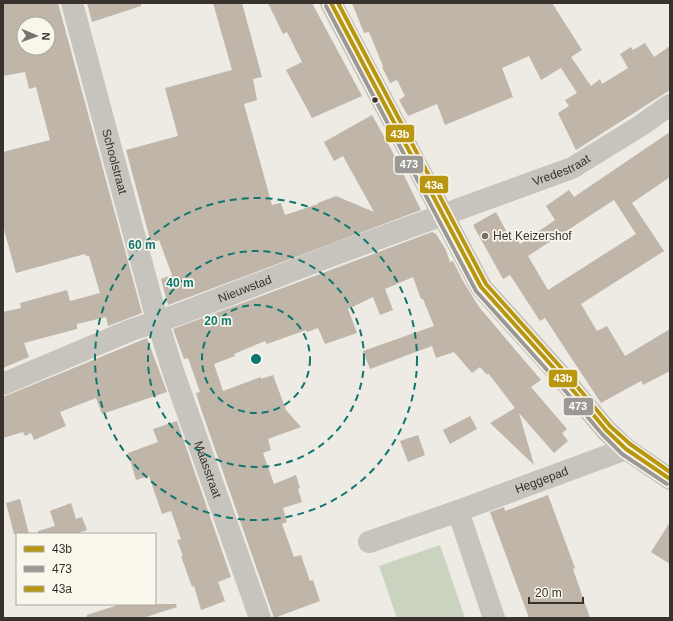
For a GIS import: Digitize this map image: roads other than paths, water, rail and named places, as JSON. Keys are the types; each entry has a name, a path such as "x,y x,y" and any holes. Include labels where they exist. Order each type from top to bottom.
{"street":[{"name":"Schoolstraat","path":"72,3 157,320"},
{"path":"331,3 481,287 561,376 606,430 626,449 670,479"},
{"name":"Vredestraat","path":"443,216 572,168 640,126 670,105"},
{"name":"Nieuwstad","path":"3,384 157,320 177,315 341,252 443,216"},
{"name":"Maasstraat","path":"157,320 176,382 260,618"},
{"name":"Heggepad","path":"369,542 626,449"},
{"path":"458,511 494,618"}],"place":[{"name":"Het Keizershof","path":"485,236"}]}
